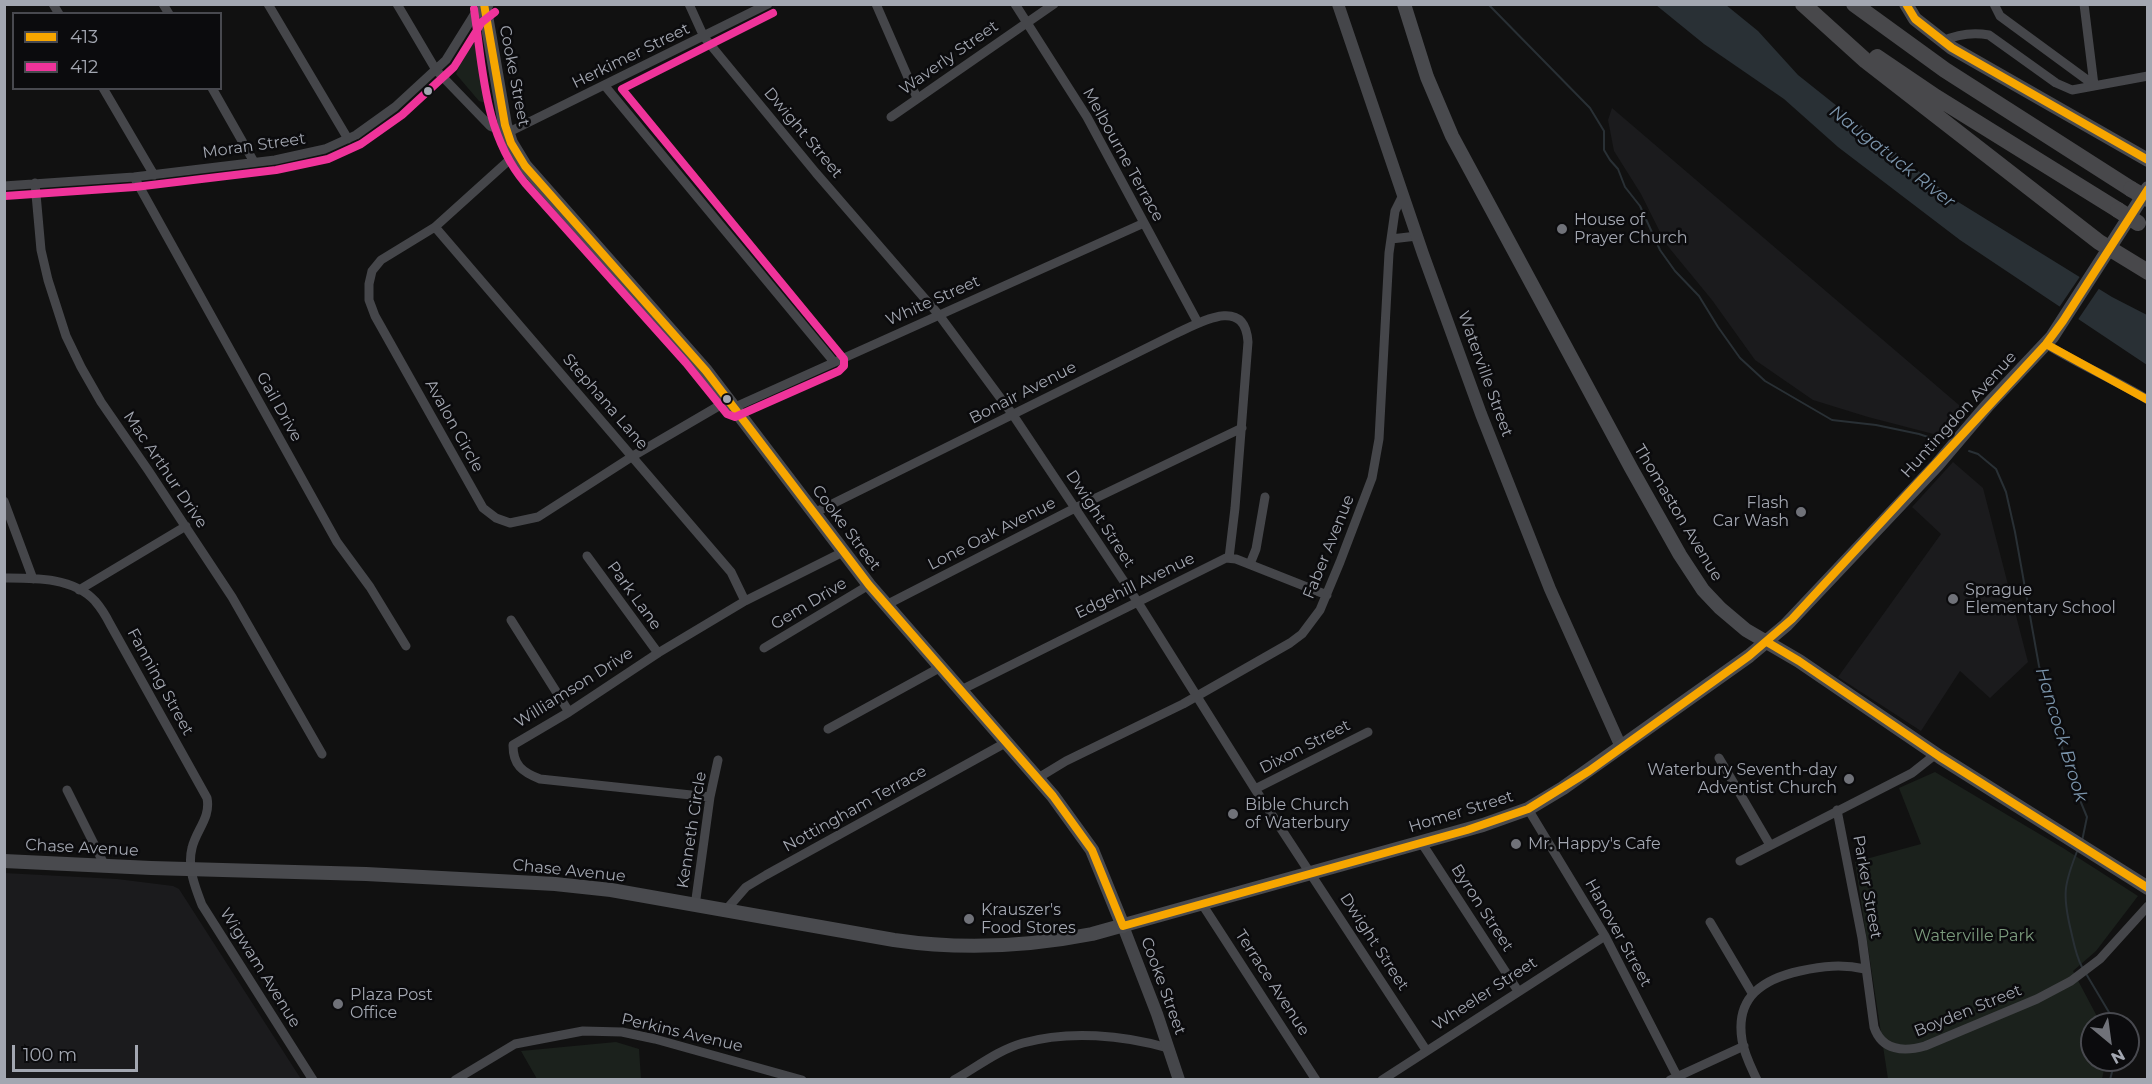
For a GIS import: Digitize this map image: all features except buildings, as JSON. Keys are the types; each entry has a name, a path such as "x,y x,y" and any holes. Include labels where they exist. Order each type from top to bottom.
{"highway":[{"path":"1803,4 1866,61 2108,250 2148,272"},
{"path":"1811,4 1872,54 2143,226"},
{"path":"1854,4 1945,70 2140,188 2148,199"}],"main road":[{"name":"Thomaston Avenue","path":"1404,4 1424,68 1452,136 1665,528 1691,573 1708,596 1746,630 2148,888"},
{"path":"1906,4 1916,19 1964,55 2148,160"},
{"name":"Cooke Street","path":"486,5 499,102 507,133 517,153 537,180 694,356 869,585 1038,778 1088,843 1123,926"},
{"name":"Huntingdon Avenue","path":"1767,642 1792,619 2046,344 2108,250 2140,188"},
{"name":"Homer Street","path":"1123,926 1421,843 1527,809 1563,788 1767,642"},
{"name":"Chase Avenue","path":"4,861 356,873 555,884 612,890 894,940 967,947 1031,944 1084,936 1123,926"}],"street":[{"path":"268,4 348,139"},
{"path":"398,4 436,70 490,126 507,133"},
{"name":"Dwight Street","path":"689,4 704,37 816,173 939,315 1013,415 1076,508 1255,789 1426,1050"},
{"name":"Herkimer Street","path":"507,133 768,4"},
{"path":"876,4 917,98"},
{"name":"Melbourne Terrace","path":"1015,4 1087,117 1198,323"},
{"name":"Waverly Street","path":"891,117 1054,4"},
{"name":"Waterville Street","path":"1338,4 1417,236 1481,414 1541,566 1621,747"},
{"path":"1994,4 2000,16 2094,85"},
{"path":"2084,4 2094,85"},
{"name":"Moran Street","path":"4,186 154,175 306,155 331,147 348,139 388,112 436,70 453,52 474,15 486,5"},
{"path":"1943,41 1964,33 1989,35 2056,83 2073,90 2148,76"},
{"path":"1964,55 1970,44 1971,35"},
{"path":"605,86 834,362"},
{"path":"104,90 154,175"},
{"path":"213,90 254,162"},
{"name":"Avalon Circle","path":"517,153 435,227 381,260 372,271 369,284 369,300 375,316 483,508 496,518 510,523 538,517 633,456 732,404"},
{"name":"Gail Drive","path":"134,177 337,542 370,587 406,646"},
{"name":"Mac Arthur Drive","path":"35,183 43,260 66,336 81,367 101,402 232,597 322,754"},
{"name":"Faber Avenue","path":"1038,778 1066,761 1196,696 1298,637 1312,622 1327,595 1368,491 1375,465 1379,439 1385,303 1391,239 1395,211 1403,195"},
{"name":"White Street","path":"732,404 834,362 1144,224"},
{"name":"Stephana Lane","path":"435,227 731,572 745,601"},
{"path":"1391,239 1417,236"},
{"name":"Bonair Avenue","path":"814,513 1213,317 1231,316 1239,319 1248,337 1242,428"},
{"path":"2046,344 2072,361 2117,381 2148,400"},
{"path":"1242,428 1230,558 1327,595"},
{"name":"Lone Oak Avenue","path":"886,605 1076,508 1242,428"},
{"path":"1250,564 1256,549 1265,497"},
{"path":"4,501 33,579"},
{"path":"79,590 186,526"},
{"name":"Williamson Drive","path":"710,797 540,778 525,773 513,757 513,745 745,601 843,552"},
{"name":"Park Lane","path":"587,556 658,653"},
{"name":"Edgehill Avenue","path":"961,690 1230,558"},
{"name":"Fanning Street","path":"4,578 54,581 79,590 93,599 105,616 206,794 207,812 192,846 191,869"},
{"name":"Gem Drive","path":"764,648 869,585"},
{"path":"511,620 569,712"},
{"path":"828,729 941,667"},
{"name":"Dixon Street","path":"1255,789 1368,732"},
{"name":"Nottingham Terrace","path":"725,911 746,887 766,875 1007,742"},
{"path":"1740,861 1912,773 1936,754"},
{"path":"1719,758 1770,845"},
{"name":"Kenneth Circle","path":"695,906 710,797 718,760"},
{"path":"67,790 105,866"},
{"name":"Hanover Street","path":"1527,809 1605,936 1674,1078"},
{"name":"Parker Street","path":"1837,810 1860,927 1865,969"},
{"name":"Byron Street","path":"1421,843 1518,991"},
{"name":"Wigwam Avenue","path":"191,869 208,915 313,1080"},
{"name":"Terrace Avenue","path":"1202,904 1316,1080"},
{"name":"Boyden Street","path":"1865,969 1876,1033 1887,1045 1901,1050 1918,1048 2052,992 2077,977 2092,965 2148,906"},
{"path":"1710,922 1752,993"},
{"name":"Cooke Street","path":"1123,926 1157,1014 1179,1080"},
{"name":"Wheeler Street","path":"1382,1080 1605,936"},
{"path":"1757,1080 1744,1046 1742,1034 1747,1001 1752,993 1770,980 1802,970 1843,965 1865,969"},
{"name":"Perkins Avenue","path":"455,1080 515,1044 583,1031 622,1032 655,1039 802,1080"},
{"path":"954,1080 993,1056 1023,1043 1055,1037 1096,1036 1138,1039 1168,1048"},
{"path":"1674,1078 1744,1046"}],"shaded area":[{"path":"1612,108 1966,411 1945,437 1813,400 1755,360 1712,300 1666,244 1641,194 1614,151 1608,120"},
{"name":"Sprague Elementary School","path":"1953,462 1983,488 2028,662 1990,698 1960,671 1921,731 1838,677 1941,534 1912,507"},
{"path":"4,873 117,879 173,886 179,889 301,1079 5,1079"}],"green space":[{"path":"476,37 481,42 489,97 485,103 479,101 456,74 469,41"},
{"name":"Waterville Park","path":"1935,772 2063,848 2138,896 2096,951 2073,971 2095,1012 2080,1012 2080,1072 2103,1072 2102,1079 1888,1079 1855,862 1921,844 1899,788"},
{"path":"616,1042 639,1049 641,1079 537,1079 521,1051"}],"water":[{"name":"Naugatuck River","path":"1656,5 1726,5 1758,31 1798,75 1955,200 2112,297 2147,315 2147,365 1960,240 1838,147 1784,99 1704,44"}],"pier":[{"path":"2081,275 2100,287 2077,321 2058,309"}],"waterway":[{"name":"Hancock Brook","path":"1488,4 1590,108 1604,131 1604,150 1618,169 1625,187 1640,206 1660,250 1675,271 1699,296 1740,358 1765,381 1832,420 1876,425 1937,440"},
{"name":"Hancock Brook","path":"1969,451 1978,454 1996,469 2006,492 2039,666 2070,776 2087,817 2082,841"},
{"name":"Hancock Brook","path":"2078,849 2067,881 2066,898 2074,945 2082,967"},
{"name":"Hancock Brook","path":"2085,972 2109,1012"},
{"name":"Hancock Brook","path":"2110,1080 2112,1072"}],"transit line":[{"name":"413","path":"484,4 505,125 511,143 525,166 706,371 869,585 1053,796 1092,850 1123,926 1467,830 1528,809 1589,771 1749,656 1792,619 2046,344 2148,189"},
{"name":"413","path":"1906,4 1915,19 1952,48 2148,160"},
{"name":"412","path":"474,9 483,78 493,122 511,164 525,183 686,363 727,414 735,417 839,371 844,366 844,359 622,89 773,13"},
{"name":"412","path":"5,196 135,187 276,170 328,159 361,144 402,115 454,67 482,22 495,12"},
{"name":"413","path":"2046,344 2148,400"},
{"name":"413","path":"1767,642 1799,661 1940,757 2148,888"}],"place":[{"name":"House of Prayer Church","path":"1562,229"},
{"name":"Flash Car Wash","path":"1801,512"},
{"name":"Sprague Elementary School","path":"1953,599"},
{"name":"Waterbury Seventh-day Adventist Church","path":"1849,779"},
{"name":"Bible Church of Waterbury","path":"1233,814"},
{"name":"Mr. Happy's Cafe","path":"1516,844"},
{"name":"Krauszer's Food Stores","path":"969,919"},
{"name":"Plaza Post Office","path":"338,1004"}]}
